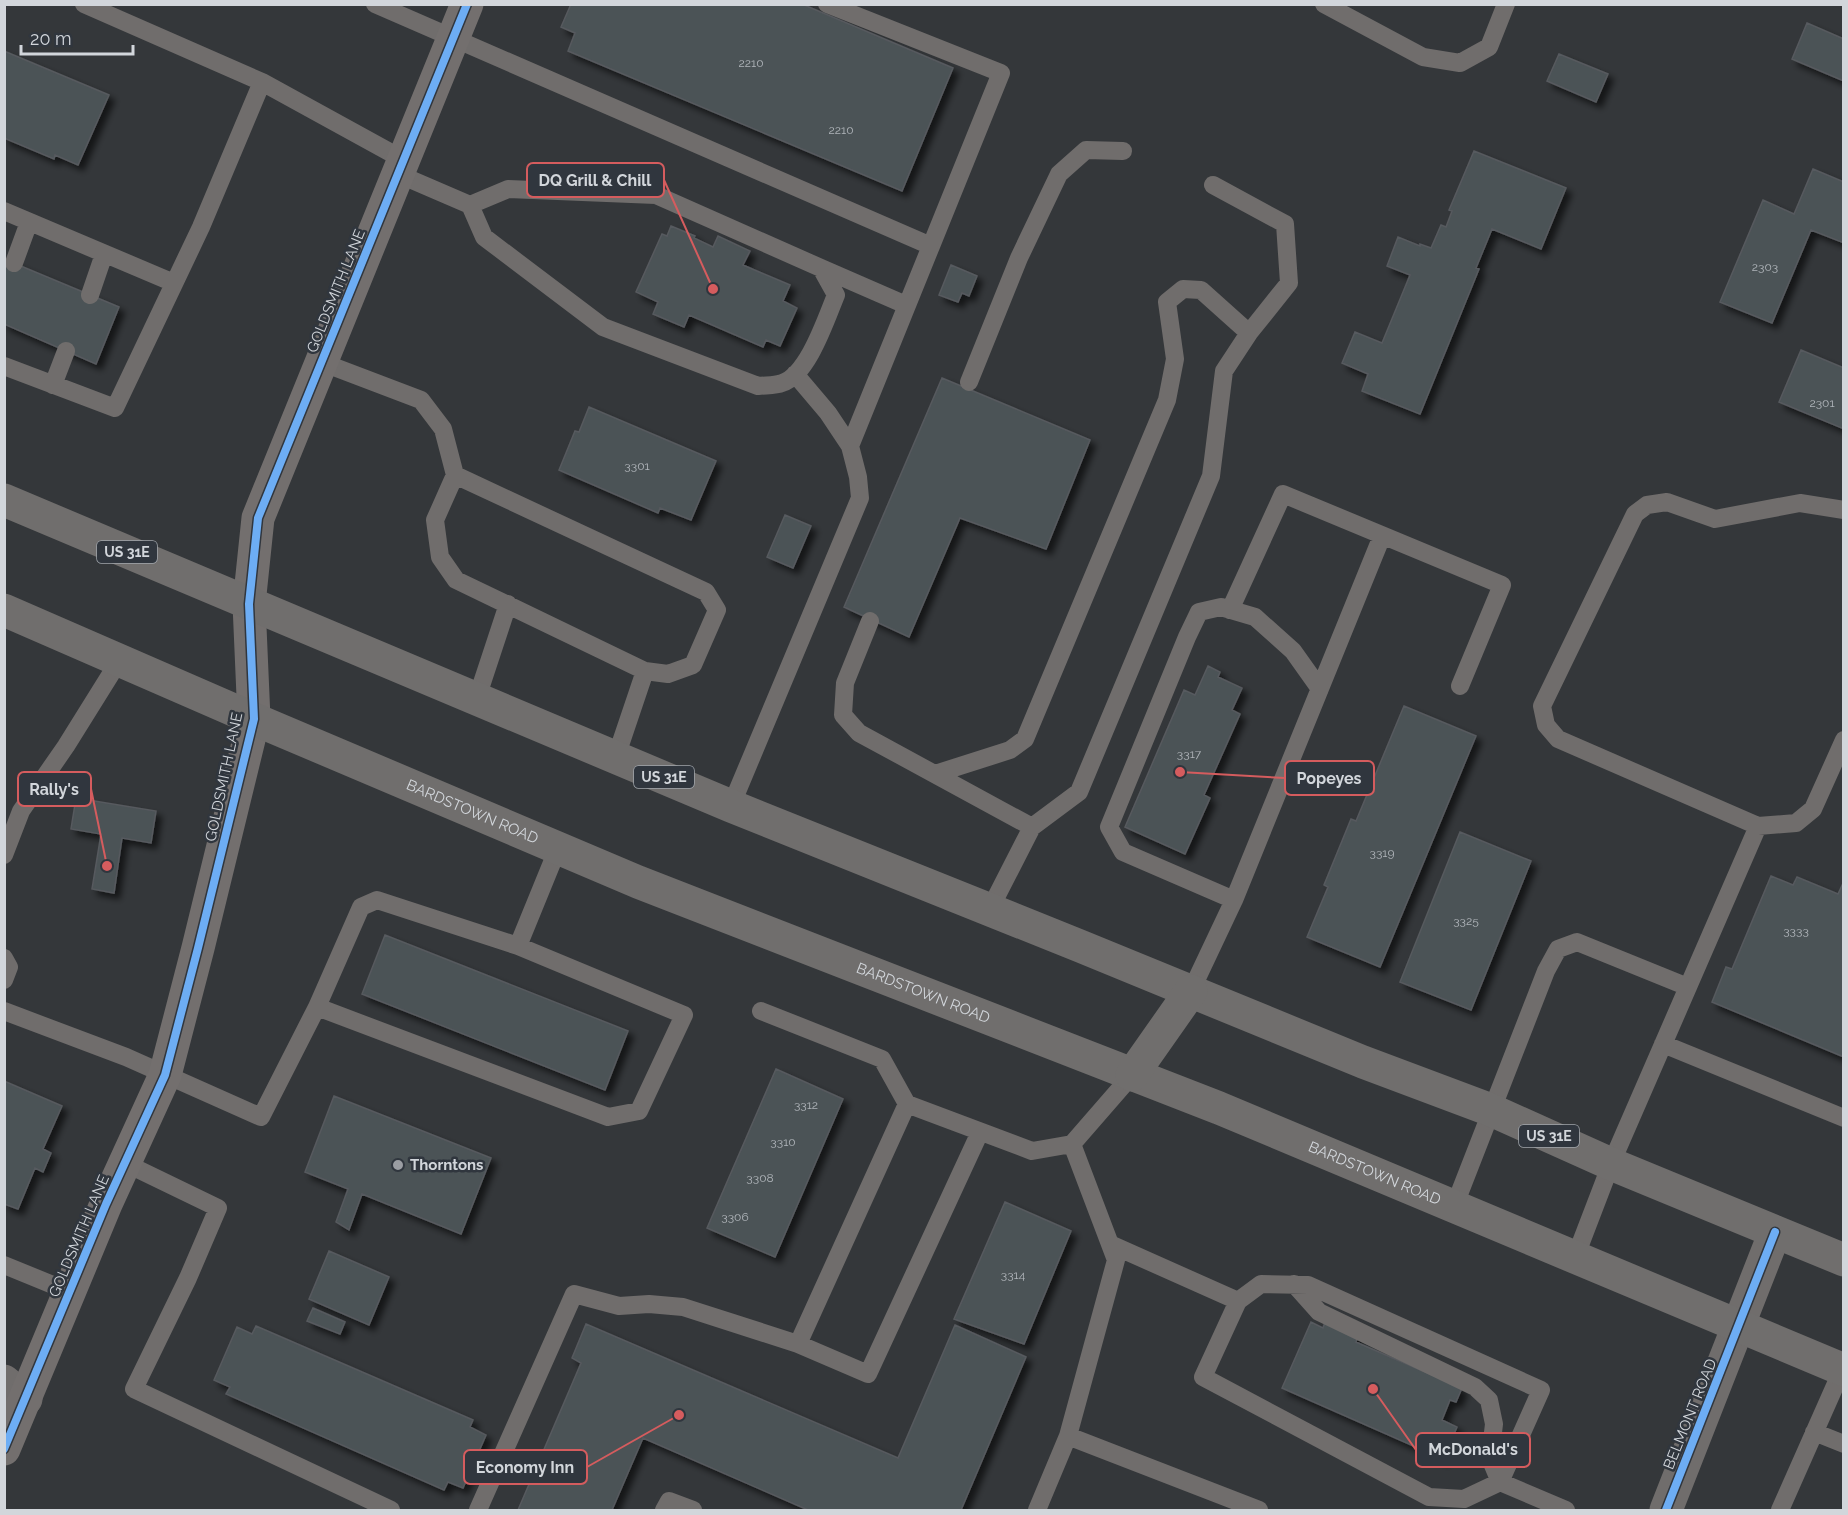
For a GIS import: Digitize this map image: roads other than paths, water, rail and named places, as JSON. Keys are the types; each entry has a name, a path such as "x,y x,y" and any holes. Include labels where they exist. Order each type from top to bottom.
{"main road":[{"name":"US 31E","path":"4,500 731,806 1363,1062 1491,1110 1611,1164 1844,1260"},
{"name":"BARDSTOWN ROAD","path":"4,610 638,882 1219,1108 1843,1370"},
{"path":"1132,1075 1191,992"}],"street":[{"name":"GOLDSMITH LANE","path":"4,1449 15,1390 70,1292 165,1075 254,719 249,604 258,518 467,4"},
{"name":"BELMONT ROAD","path":"1666,1510 1775,1232"}],"lane":[{"path":"84,4 262,82 401,167 470,205 484,237 603,327 758,386 783,383 806,362 836,295 820,268"},
{"path":"375,4 931,246"},
{"path":"827,4 1001,73 850,446"},
{"path":"1324,4 1423,57 1460,63 1489,47 1506,4"},
{"path":"4,366 115,408 201,227 262,82"},
{"path":"969,382 1019,258 1059,174 1086,150 1123,151"},
{"path":"990,909 1032,826 1079,792 1211,476 1224,371 1249,333 1289,283 1285,224 1213,185"},
{"path":"470,205 508,189 656,195 906,305"},
{"path":"4,211 174,283"},
{"path":"14,263 30,222"},
{"path":"90,295 104,254"},
{"path":"935,774 1010,750 1025,739 1167,400 1175,359 1167,302 1183,290 1201,290 1249,333"},
{"path":"53,385 66,351"},
{"path":"321,362 422,400 443,429 455,475 435,520 440,557 456,579 645,671 668,674 693,665 717,610 706,592 455,475"},
{"path":"731,806 860,498 858,477 850,446 828,413 795,374"},
{"path":"1230,610 1283,494 1502,585 1460,686"},
{"path":"1844,510 1800,503 1715,519 1667,502 1647,505 1635,514 1542,706 1546,726 1558,739 1758,826 1796,823 1812,809 1844,740"},
{"path":"1191,992 1234,900 1382,536"},
{"path":"477,698 508,604"},
{"path":"1234,900 1123,852 1109,828 1199,612 1221,607 1255,617 1293,651 1320,689"},
{"path":"870,621 845,683 843,715 859,733 1032,826"},
{"path":"4,855 21,811 66,746 119,661"},
{"path":"616,757 645,671"},
{"path":"1575,1258 1611,1164 1758,826"},
{"path":"518,946 558,848"},
{"path":"4,1011 126,1057 261,1116 317,1007 361,908 377,900 518,946 684,1016 639,1111 608,1117 317,1007"},
{"path":"1454,1207 1546,971 1558,949 1577,942 1688,987"},
{"path":"4,958 9,967 4,980"},
{"path":"762,1011 882,1059 908,1104 1032,1151 1072,1144 1132,1075"},
{"path":"1663,1044 1844,1118"},
{"path":"798,1344 908,1104"},
{"path":"478,1510 574,1294 619,1306 649,1304 683,1307 798,1344 868,1374 980,1132"},
{"path":"1037,1510 1068,1436 1116,1260 1072,1144"},
{"path":"125,1163 218,1208 188,1278 134,1389 391,1510"},
{"path":"1110,1244 1238,1301"},
{"path":"4,1265 70,1292"},
{"path":"1261,1284 1294,1284 1308,1285 1541,1390 1500,1482 1464,1499 1429,1497 1203,1377 1238,1301 1261,1284"},
{"path":"1294,1284 1319,1312 1475,1387 1489,1400 1494,1424 1490,1458 1500,1482 1566,1510"},
{"path":"1780,1510 1843,1370"},
{"path":"1814,1432 1844,1444"},
{"path":"1068,1436 1259,1510"},
{"path":"664,1510 669,1501 693,1510"}],"place":[{"name":"DQ Grill & Chill","path":"713,289"},
{"name":"Popeyes","path":"1180,772"},
{"name":"Rally's","path":"107,866"},
{"name":"Thorntons","path":"398,1165"},
{"name":"McDonald's","path":"1373,1389"},
{"name":"Economy Inn","path":"679,1415"}]}
